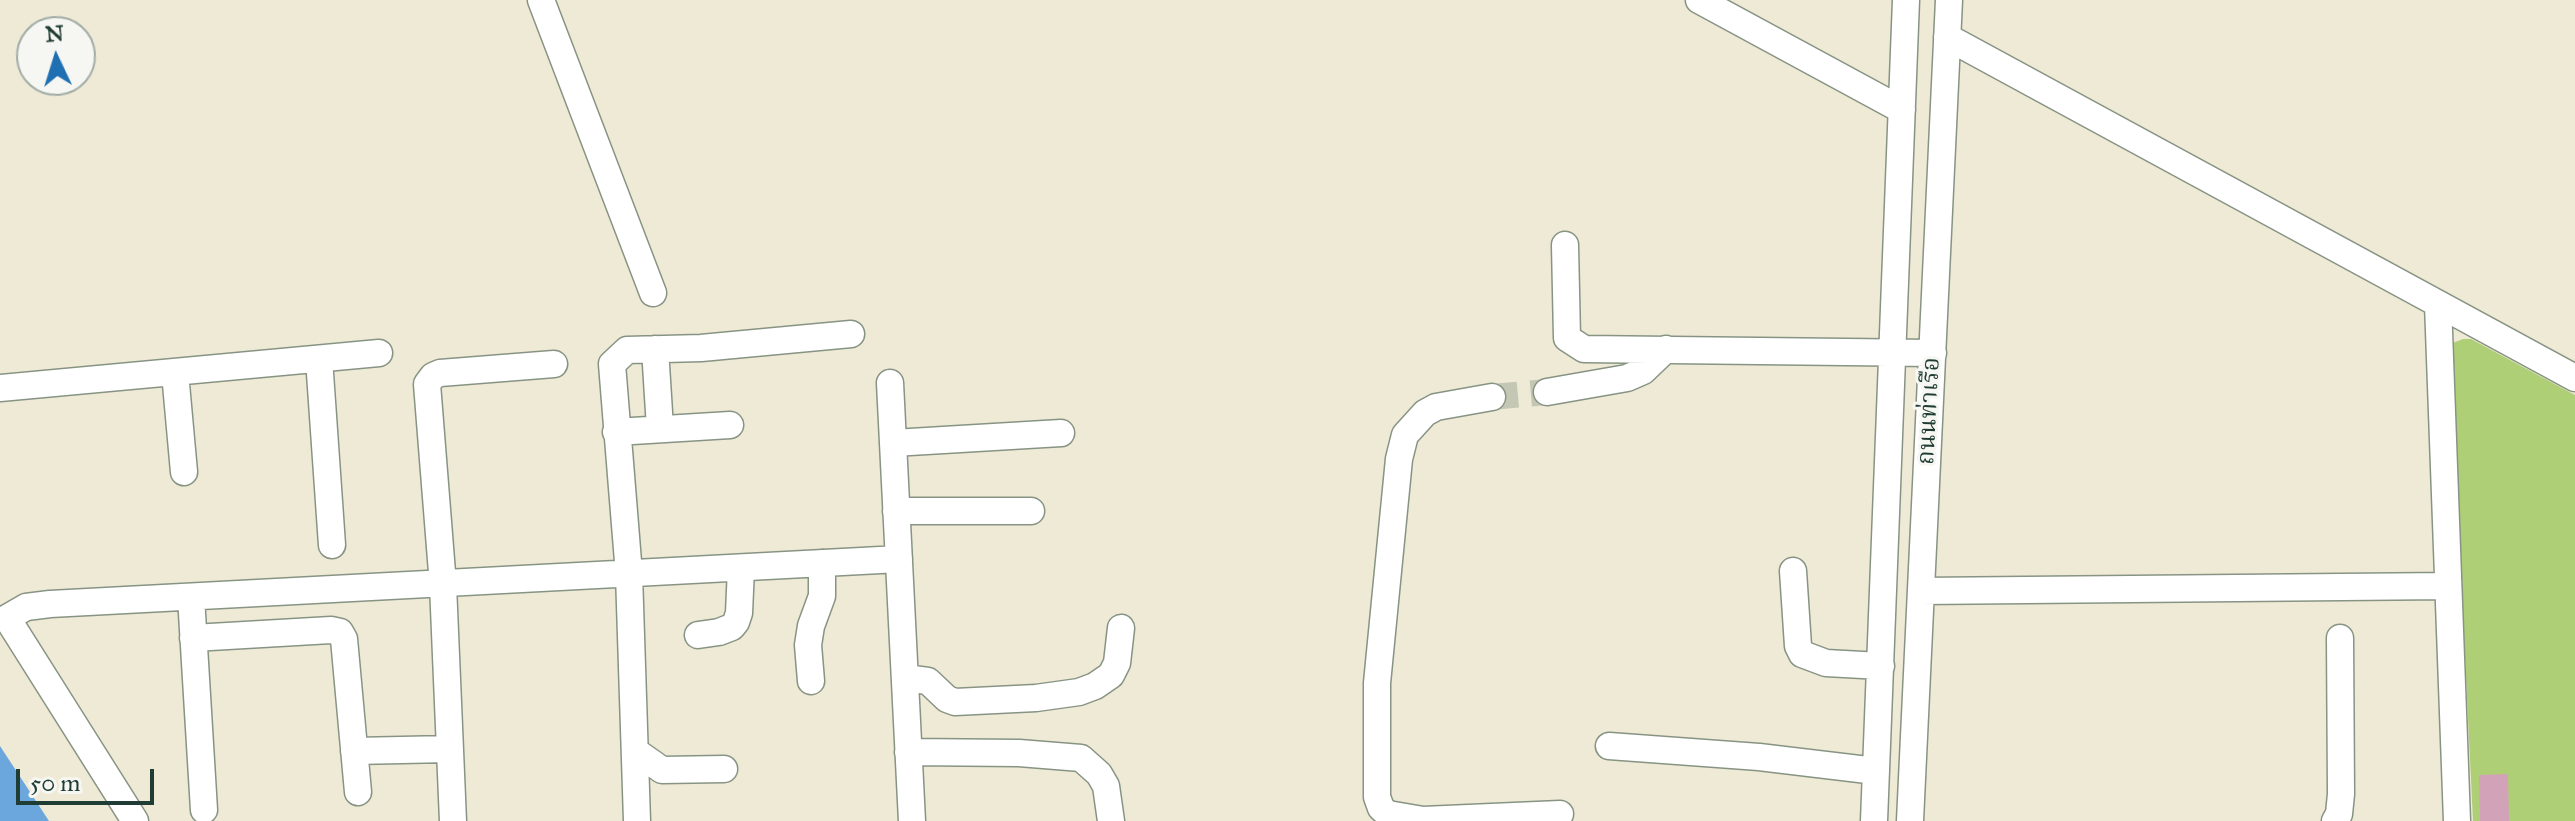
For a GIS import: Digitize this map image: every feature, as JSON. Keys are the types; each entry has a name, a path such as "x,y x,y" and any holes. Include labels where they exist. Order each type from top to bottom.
{"street":[{"path":"541,0 653,293"},
{"path":"1699,0 1902,110"},
{"name":"ถนนท่าเรือ","path":"1874,821 1906,0"},
{"name":"ถนนท่าเรือ","path":"1910,821 1949,0"},
{"path":"1947,37 2575,378"},
{"path":"1565,245 1567,338 1584,349 1933,353"},
{"path":"2438,304 2457,821"},
{"path":"637,821 629,574 612,364 627,350 701,348 851,334"},
{"path":"655,349 660,428"},
{"path":"1547,392 1627,378 1643,371 1666,349"},
{"path":"0,388 379,353"},
{"path":"319,359 332,545"},
{"path":"453,821 443,585 427,384 440,373 554,364"},
{"path":"175,373 184,472"},
{"path":"890,383 912,821"},
{"path":"1492,397 1436,407 1425,413 1405,435 1399,459 1377,683 1378,803 1388,814 1423,820 1560,814"},
{"path":"616,432 730,425"},
{"path":"893,443 1061,433"},
{"path":"896,511 1031,511"},
{"path":"135,821 3,612 35,605 899,559"},
{"path":"811,681 808,645 822,596 822,563"},
{"path":"698,635 719,632 736,622 741,568"},
{"path":"1793,571 1798,646 1802,654 1826,663 1881,666"},
{"path":"1921,591 2447,586"},
{"path":"191,597 204,810"},
{"path":"905,678 928,681 947,699 955,702 1036,698 1079,692 1111,675 1117,663 1121,628"},
{"path":"193,638 340,632 344,639 358,792"},
{"path":"2335,821 2341,794 2340,638"},
{"path":"1609,746 1759,757 1876,771"},
{"path":"354,751 449,749"},
{"path":"635,751 662,770 724,769"},
{"path":"908,752 1019,753 1081,758 1099,774 1106,786 1111,821"}],"green space":[{"path":"2471,339 2575,395 2575,821 2473,821 2450,351 2450,344"}],"water":[{"path":"0,746 49,821 0,821"}],"building":[{"path":"2508,774 2509,821 2480,821 2479,775"}],"tunnel":[{"path":"1492,397 1547,392"}]}
